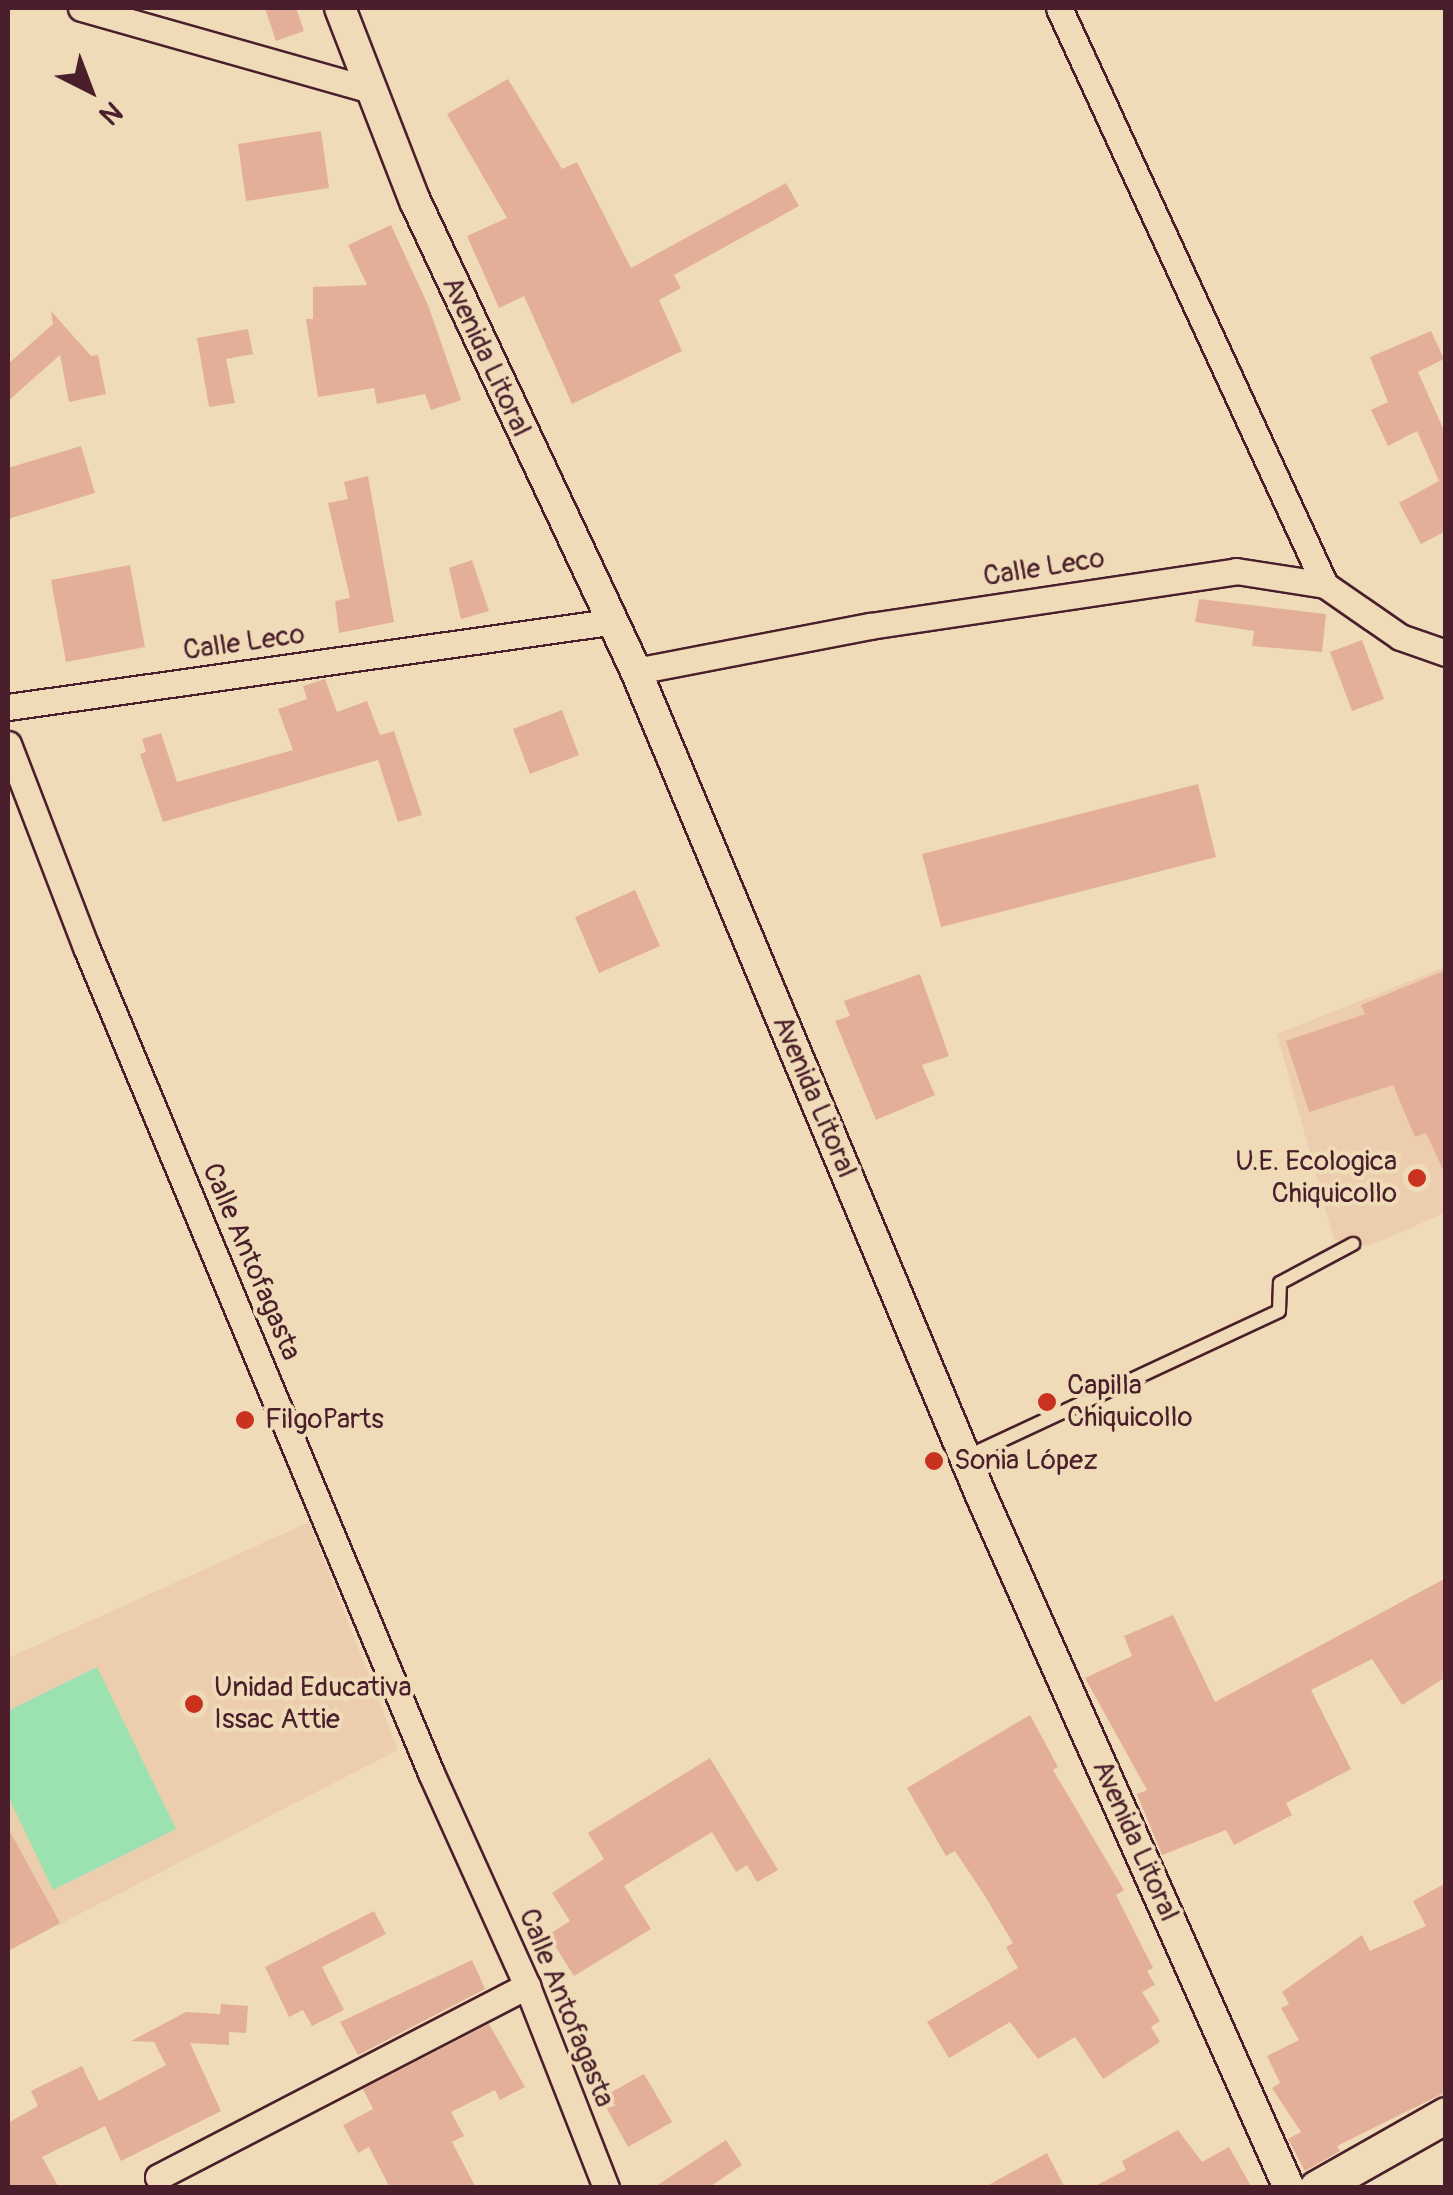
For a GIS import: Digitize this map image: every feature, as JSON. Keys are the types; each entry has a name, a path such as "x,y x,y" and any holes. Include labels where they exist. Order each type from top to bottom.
{"main road":[{"path":"1317,2188 1446,2115"}],"street":[{"path":"81,8 368,90"},
{"name":"Avenida Litoral","path":"340,8 368,90 608,622 636,671 966,1457 1289,2188"},
{"path":"1059,8 1324,585"},
{"name":"Calle Leco","path":"636,671 870,626 1217,573 1324,585 1400,637 1446,654"},
{"name":"Calle Leco","path":"8,707 608,622"},
{"name":"Calle Antofagasta","path":"8,744 423,1755 527,1986 606,2188"},
{"path":"158,2177 527,1986"}],"lane":[{"path":"966,1457 1278,1312 1280,1283 1353,1244"}],"shaded area":[{"path":"1445,967 1445,1213 1369,1246 1334,1240 1277,1034"},
{"name":"Unidad Educativa Issac Attie","path":"309,1522 398,1750 8,1951 8,1658"}],"green space":[{"path":"97,1667 176,1829 53,1890 8,1796 8,1711"}],"building":[{"path":"265,8 296,8 304,31 276,41"},
{"path":"508,79 562,169 577,162 631,268 786,183 799,206 674,275 681,288 659,300 682,351 572,404 524,296 499,308 467,236 507,218 447,114"},
{"path":"321,131 329,188 246,201 238,144"},
{"path":"391,225 428,305 461,400 431,410 425,394 377,404 374,388 318,397 306,319 313,319 313,287 367,285 348,245"},
{"path":"51,311 91,356 98,355 106,394 69,402 60,355 8,401 8,364 53,324"},
{"path":"248,329 253,354 226,359 235,403 209,407 197,338"},
{"path":"1431,331 1444,359 1418,372 1446,435 1446,531 1421,544 1399,503 1439,481 1417,431 1388,446 1371,410 1388,402 1370,357"},
{"path":"81,446 95,493 8,519 8,468"},
{"path":"368,476 394,622 339,633 335,601 350,598 328,503 348,499 344,482"},
{"path":"472,560 489,611 461,619 449,568"},
{"path":"130,565 145,647 66,662 51,580"},
{"path":"1199,599 1326,614 1322,652 1252,646 1254,631 1195,622"},
{"path":"1362,640 1384,699 1352,711 1330,652"},
{"path":"325,679 337,712 367,701 380,735 394,731 422,815 398,822 378,760 163,822 140,754 146,752 142,739 161,733 177,782 293,750 278,709 307,699 303,686"},
{"path":"562,710 579,755 530,774 513,729"},
{"path":"1198,784 1216,857 941,927 922,854"},
{"path":"635,890 660,946 599,973 575,917"},
{"path":"1446,970 1446,1176 1426,1133 1415,1137 1393,1085 1309,1112 1286,1041 1365,1014 1361,1005"},
{"path":"920,974 949,1056 922,1065 935,1095 876,1120 835,1021 850,1016 844,1001"},
{"path":"1446,1578 1446,1677 1402,1705 1372,1659 1311,1690 1351,1769 1286,1803 1292,1815 1234,1845 1226,1830 1162,1855 1137,1794 1147,1790 1085,1678 1132,1656 1124,1636 1173,1615 1215,1702"},
{"path":"1030,1715 1058,1767 1053,1770 1124,1890 1116,1895 1153,1968 1147,1971 1155,1985 1142,1992 1160,2021 1151,2027 1160,2042 1103,2079 1075,2037 1038,2059 1010,2022 949,2058 927,2022 1018,1968 1006,1947 1013,1943 983,1893 955,1851 946,1856 907,1788"},
{"path":"710,1758 778,1870 757,1882 747,1865 736,1872 712,1832 624,1886 651,1929 574,1976 548,1935 570,1921 552,1893 604,1859 588,1833"},
{"path":"8,1828 60,1923 8,1951"},
{"path":"1446,1883 1446,2092 1337,2146 1340,2151 1305,2171 1288,2139 1301,2132 1272,2088 1280,2083 1267,2056 1299,2040 1281,2008 1289,2004 1282,1992 1362,1935 1370,1951 1426,1926 1413,1901"},
{"path":"374,1911 386,1934 322,1967 344,2010 312,2026 303,2010 289,2017 265,1967"},
{"path":"472,1960 485,1989 358,2055 340,2022"},
{"path":"221,2004 248,2006 246,2033 229,2032 229,2045 190,2043 221,2111 121,2161 105,2126 42,2157 59,2188 8,2188 8,2123 38,2106 31,2091 82,2066 99,2101 166,2065 154,2042 131,2041 186,2012 220,2014"},
{"path":"489,2024 525,2087 500,2100 495,2090 451,2112 464,2136 452,2142 476,2188 390,2188 369,2147 358,2153 343,2125 373,2109 363,2089"},
{"path":"644,2074 672,2122 628,2147 601,2098"},
{"path":"1178,2130 1202,2162 1229,2147 1252,2188 1091,2188 1126,2170 1122,2161"},
{"path":"726,2140 742,2165 708,2188 653,2188"},
{"path":"1047,2153 1065,2188 983,2188"}],"place":[{"name":"U.E. Ecologica Chiquicollo","path":"1417,1178"},
{"name":"Capilla Chiquicollo","path":"1047,1402"},
{"name":"FilgoParts","path":"245,1420"},
{"name":"Sonia López","path":"934,1461"},
{"name":"Unidad Educativa Issac Attie","path":"194,1704"}]}
